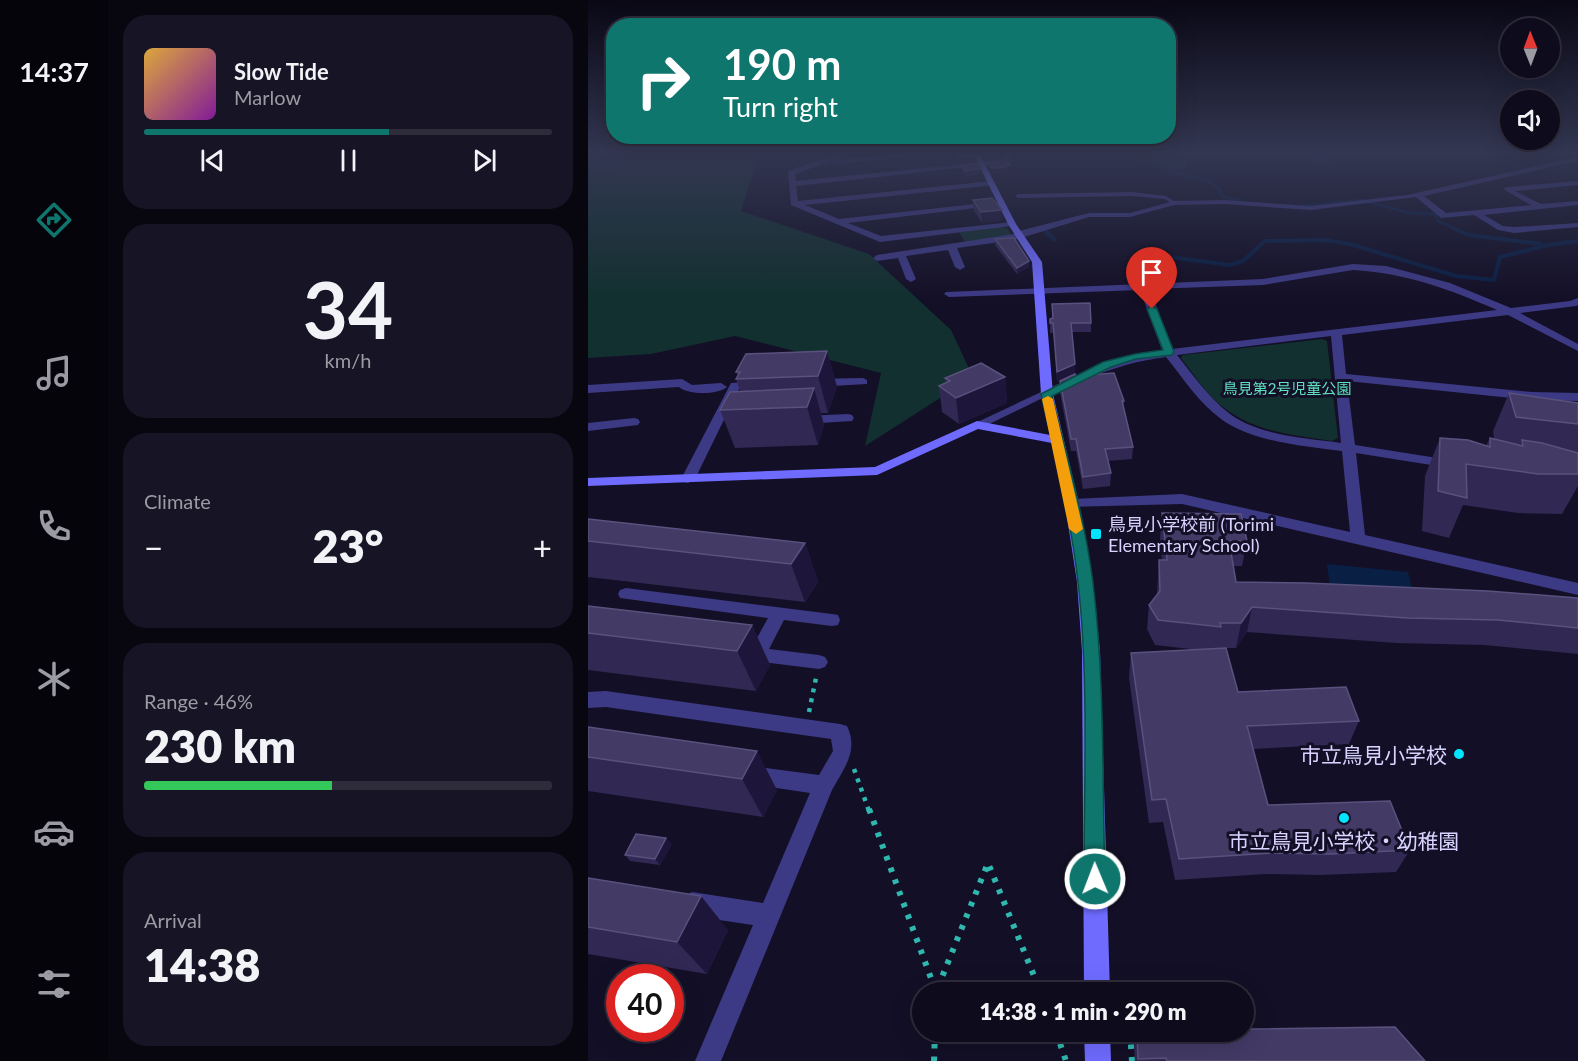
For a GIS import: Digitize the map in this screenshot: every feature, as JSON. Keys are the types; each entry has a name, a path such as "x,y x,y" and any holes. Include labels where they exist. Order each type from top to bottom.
{"street":[{"path":"794,203 819,201"},
{"path":"877,258 952,248 1019,235 1089,215 1130,215 1174,203 1224,202 1311,208 1367,201"},
{"path":"1427,201 1444,216 1578,203"},
{"path":"1528,201 1540,207"},
{"path":"794,203 880,239 1012,224"},
{"path":"838,222 1002,203 1012,224 1037,262 1047,394 1085,582 1091,651 1097,982"},
{"path":"1477,214 1501,228 1514,230 1578,225"},
{"path":"952,248 960,267"},
{"path":"901,255 911,279"},
{"path":"949,294 1263,282 1353,267 1386,269 1447,285 1508,311 1578,348"},
{"path":"1144,287 1168,352 1208,401 1227,418 1254,430 1281,438 1463,466"},
{"path":"588,482 877,471 1107,365 1135,357 1572,304 1578,301"},
{"path":"1336,332 1358,538"},
{"path":"1341,377 1532,396 1578,397"},
{"path":"805,384 863,382"},
{"path":"588,389 682,383 689,389 721,387"},
{"path":"688,479 723,423 735,386 770,385"},
{"path":"788,421 848,418"},
{"path":"588,427 634,422"},
{"path":"977,426 1056,440"},
{"path":"1071,504 1182,499 1578,589"},
{"path":"626,594 832,620"},
{"path":"653,615 665,599"},
{"path":"757,654 779,613"},
{"path":"735,651 819,662"},
{"path":"588,700 606,699 840,732 843,752 824,785 708,1061"},
{"path":"729,772 824,785"},
{"path":"668,900 770,916"},
{"path":"1097,1042 1098,1061"}],"lane":[{"path":"1170,201 1174,203"}],"path":[{"path":"840,732 932,982"},
{"path":"940,982 988,863 1037,982"},
{"path":"934,1061 935,1042"},
{"path":"1059,1042 1066,1061"},
{"path":"1131,1042 1132,1061"}],"green space":[{"path":"588,201 744,201 741,211 869,254 951,330 973,377 865,446 881,373 735,336 651,354 588,358"},
{"path":"1002,227 1008,229 1012,236 966,244 959,232"},
{"name":"鳥見第2号児童公園","path":"1322,339 1327,341 1338,438 1332,441 1271,430 1242,419 1228,411 1211,396 1181,358 1183,355"}],"water":[{"path":"1327,564 1408,572 1415,601 1331,593"}],"building":[{"path":"973,201 994,201 1002,210 981,212"},
{"path":"1014,238 1029,261 1017,268 995,239"},
{"path":"1090,303 1091,323 1071,323 1075,364 1057,372 1053,323 1050,323 1050,319 1053,318 1052,304"},
{"path":"827,351 818,376 736,379 740,372 736,372 746,354"},
{"path":"981,363 1005,377 956,398 939,386 950,381 945,378"},
{"path":"1114,373 1124,401 1122,401 1133,447 1105,449 1111,473 1083,477 1076,439 1071,439 1060,381 1075,374 1075,376"},
{"path":"814,388 807,407 720,410 730,392"},
{"path":"1509,393 1578,403 1578,424 1516,417"},
{"path":"1440,438 1468,440 1490,447 1490,438 1523,446 1522,440 1542,443 1578,453 1578,474 1538,474 1466,464 1467,498 1438,491"},
{"path":"1162,513 1241,514 1247,541 1229,541 1236,582 1488,591 1578,598 1578,628 1498,620 1407,618 1252,607 1241,623 1220,623 1221,627 1158,620 1149,605 1160,591 1159,560 1167,560"},
{"path":"588,519 805,543 791,564 588,541"},
{"path":"588,606 752,625 737,651 588,633"},
{"path":"1226,648 1238,692 1346,687 1359,721 1247,726 1268,805 1390,801 1410,850 1330,854 1273,853 1179,859 1166,799 1152,800 1131,653"},
{"path":"588,727 757,751 742,779 588,757"},
{"path":"636,834 666,838 655,859 625,855"},
{"path":"588,878 701,896 677,942 588,927"},
{"path":"1395,1027 1425,1061 1138,1059 1137,1042 1254,1042 1254,1029"}],"waterway":[{"path":"1302,206 1356,201"},
{"path":"1363,201 1410,213 1435,214 1438,221 1458,230"},
{"path":"1455,229 1469,235 1541,244"},
{"path":"1045,231 1055,240"},
{"path":"1148,254 1230,265 1243,261 1265,241 1324,240 1350,244 1456,276 1494,280 1500,257 1548,245 1578,241"}],"slow traffic":[{"path":"1048,399 1076,529"}],"place":[{"name":"鳥見小学校前 (Torimi Elementary School)","path":"1096,534"},
{"name":"市立鳥見小学校","path":"1459,754"},
{"name":"市立鳥見小学校・幼稚園","path":"1344,818"}],"route":[{"path":"1095,879 1091,651 1085,582 1047,394 1107,365 1135,357 1168,352 1152,309"}]}
